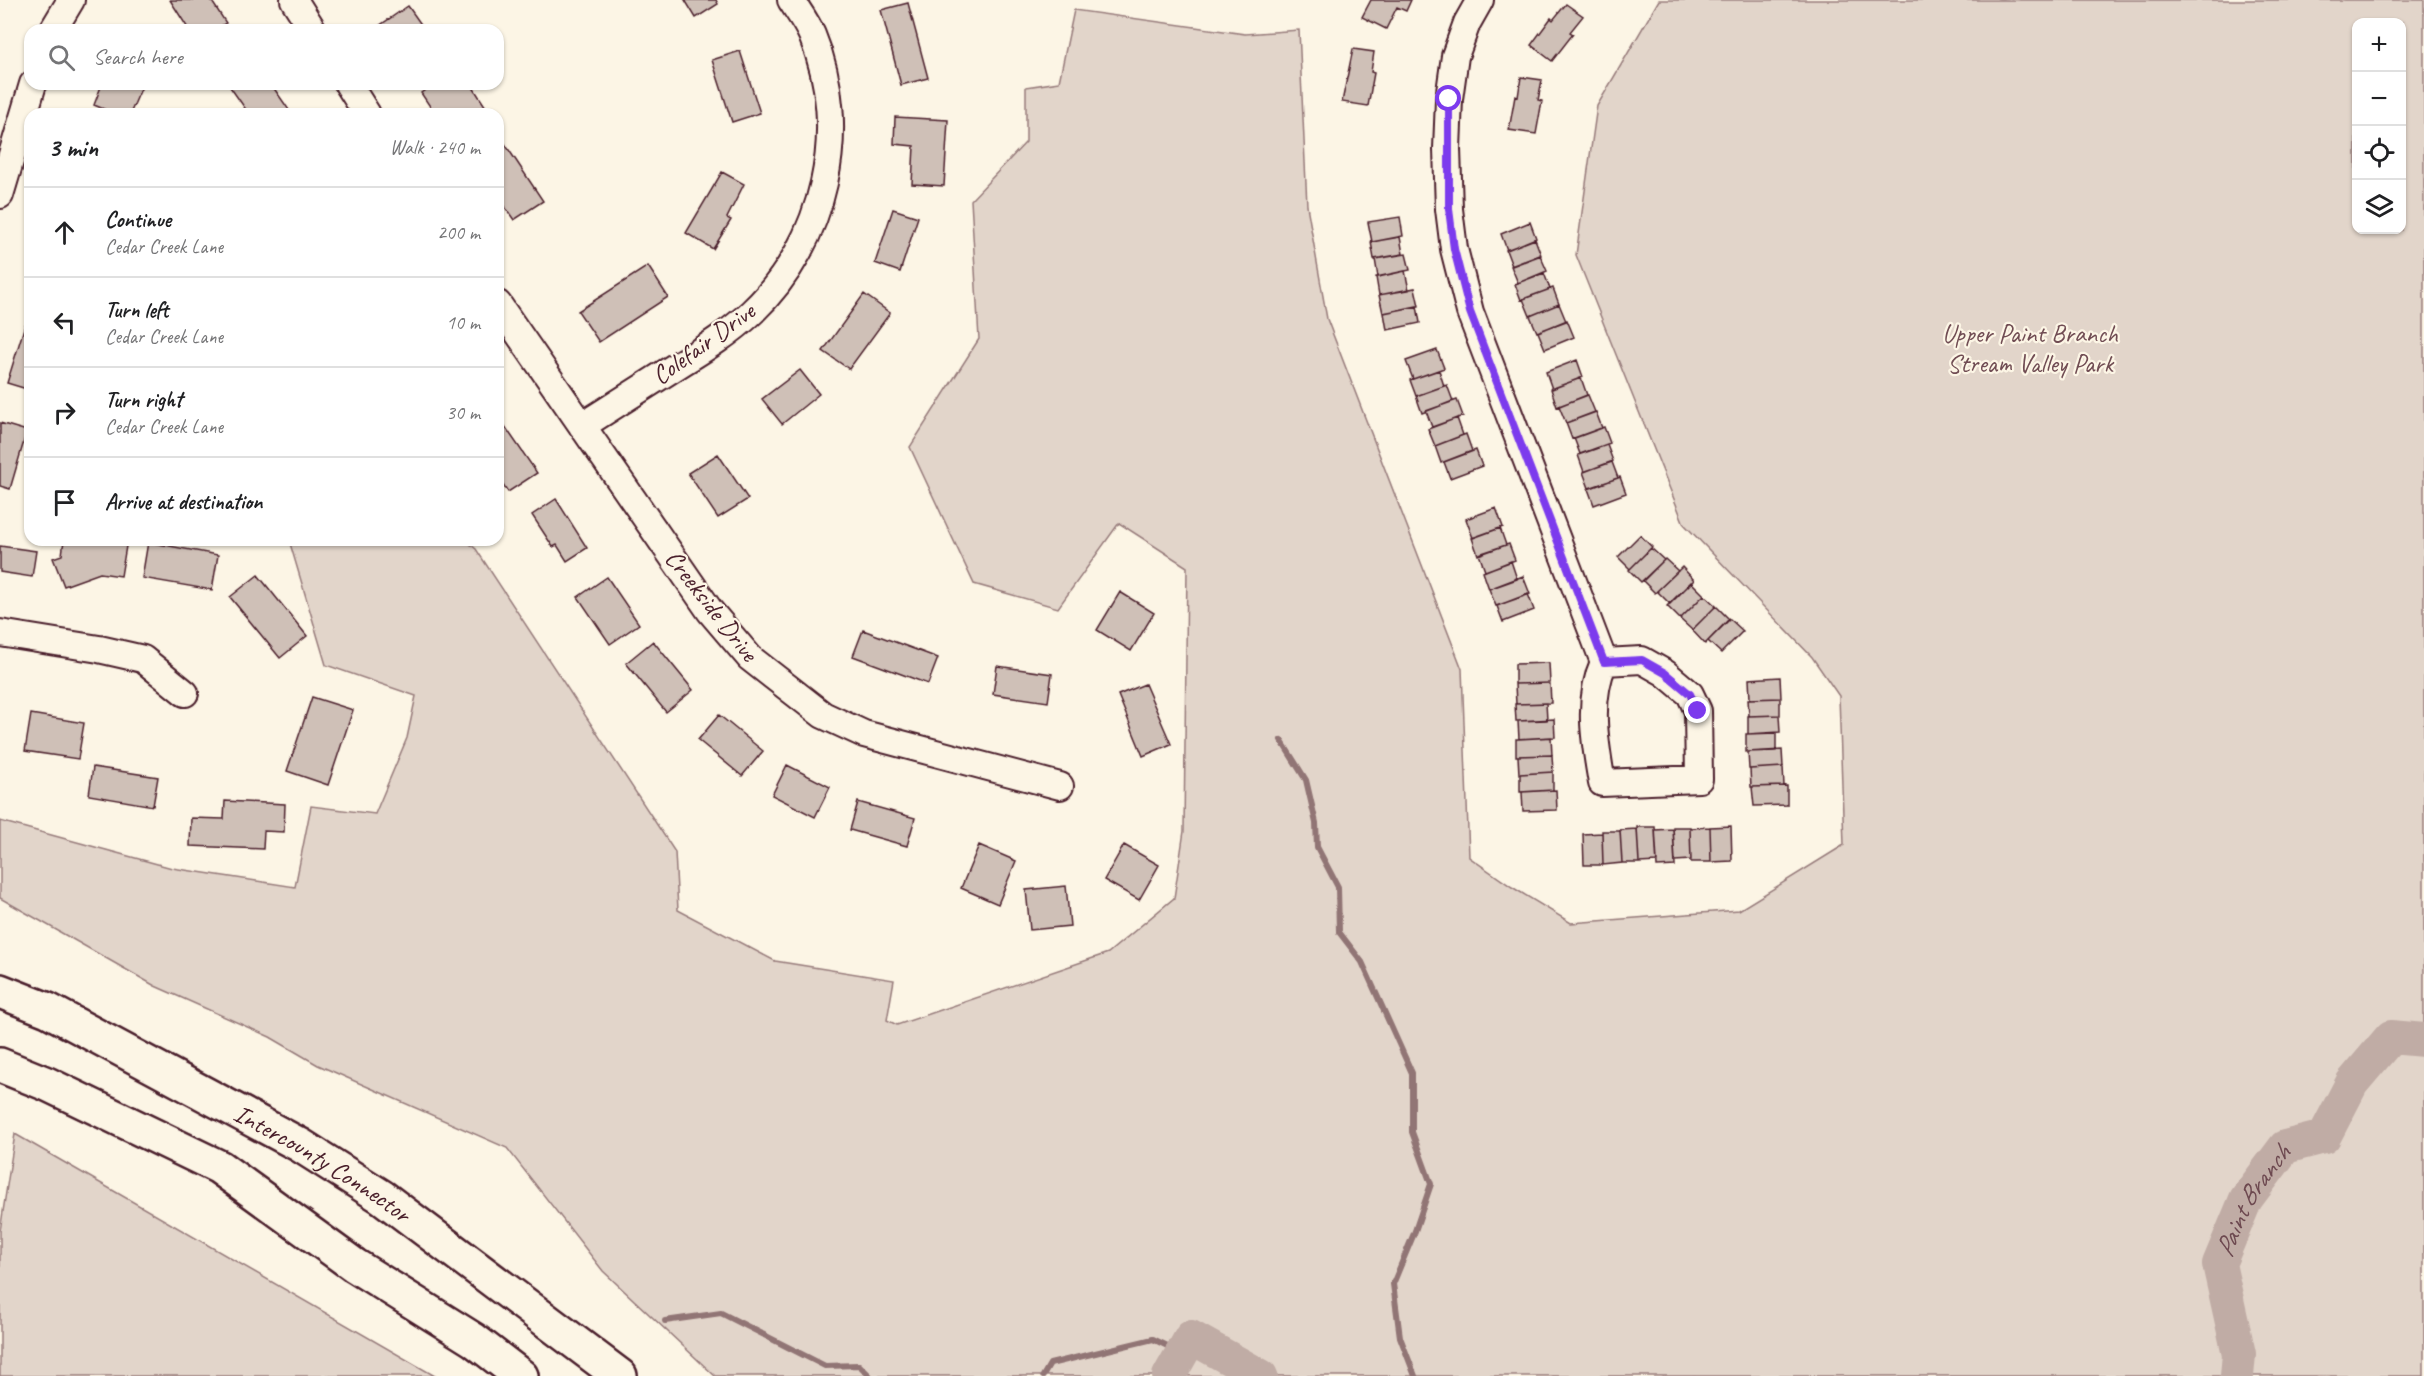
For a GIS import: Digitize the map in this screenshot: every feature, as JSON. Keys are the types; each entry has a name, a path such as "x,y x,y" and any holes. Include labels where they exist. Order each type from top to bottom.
{"highway":[{"name":"Intercounty Connector","path":"0,991 48,1010 300,1145 382,1197 620,1376"},
{"path":"0,1065 47,1084 219,1167 354,1265 474,1340 521,1376"}],"street":[{"path":"57,24 71,0"},
{"path":"294,0 309,24"},
{"name":"Colefair Drive","path":"582,426 716,341 752,312 782,278 803,243 821,196 828,166 831,125 826,76 812,34 791,0"},
{"path":"1479,0 1467,23 1455,56 1449,99 1449,209 1454,249 1470,312 1604,662 1596,680 1594,711 1602,783 1699,779 1698,711 1690,694 1665,673 1642,660 1604,662"},
{"path":"26,108 31,90"},
{"path":"352,90 363,108"},
{"path":"0,195 24,114"},
{"name":"Creekside Drive","path":"504,313 717,619 750,658 823,715 864,734 1060,786"},
{"path":"0,633 99,649 143,659 185,693"}],"green space":[{"name":"Upper Paint Branch Stream Valley Park","path":"1659,0 2424,0 2424,1376 715,1376 603,1271 507,1148 318,1065 270,1037 155,986 0,898 0,821 172,868 295,887 311,806 375,814 407,738 416,696 326,665 291,546 472,546 675,852 678,910 775,961 894,980 887,1020 897,1025 1108,953 1174,898 1184,831 1187,567 1119,523 1058,608 974,584 910,447 979,339 971,200 1026,142 1026,87 1059,82 1074,10 1245,34 1299,30 1307,206 1327,319 1462,669 1469,857 1512,887 1571,923 1739,910 1844,845 1839,696 1812,657 1684,524 1576,255 1597,106"},
{"path":"15,1134 435,1376 0,1376 0,1231"}],"building":[{"path":"170,0 211,0 226,23 224,24 185,24"},
{"path":"685,0 716,0 718,4 696,18"},
{"path":"1371,0 1411,0 1406,11 1397,7 1386,29 1362,17"},
{"path":"908,3 928,78 901,85 881,10"},
{"path":"1566,4 1583,16 1570,32 1573,34 1552,61 1531,45 1551,18 1553,20"},
{"path":"408,6 421,24 382,24"},
{"path":"1353,49 1374,52 1371,72 1374,73 1368,106 1342,102"},
{"path":"740,51 760,113 732,122 712,60"},
{"path":"1521,77 1542,80 1538,100 1542,101 1536,134 1509,130"},
{"path":"100,90 140,90 133,108 101,108 94,105"},
{"path":"232,90 275,90 288,108 245,108"},
{"path":"425,90 475,90 486,108 431,108 421,93"},
{"path":"895,117 948,120 944,186 912,184 914,146 894,144"},
{"path":"504,145 543,201 514,220 504,206"},
{"path":"722,172 744,184 727,218 731,220 713,249 686,233"},
{"path":"893,209 918,217 900,272 875,263"},
{"path":"1400,217 1403,236 1372,242 1368,222"},
{"path":"1530,222 1536,238 1507,250 1501,234"},
{"path":"1400,237 1403,254 1374,259 1371,242"},
{"path":"1535,239 1541,255 1512,266 1506,250"},
{"path":"1406,254 1410,270 1378,277 1375,259"},
{"path":"1540,255 1547,271 1518,283 1511,266"},
{"path":"648,266 668,297 599,342 578,311"},
{"path":"1405,271 1409,290 1379,295 1376,277"},
{"path":"1544,273 1550,289 1521,300 1515,284"},
{"path":"1415,288 1419,306 1383,313 1379,295"},
{"path":"1553,288 1559,304 1530,316 1523,299"},
{"path":"864,294 890,313 849,369 823,351"},
{"path":"1559,304 1566,321 1537,332 1530,316"},
{"path":"1417,306 1420,323 1387,330 1384,313"},
{"path":"1567,320 1574,337 1545,349 1538,332"},
{"path":"24,328 24,388 7,383"},
{"path":"1437,350 1444,368 1413,379 1406,361"},
{"path":"1577,360 1583,377 1552,389 1546,372"},
{"path":"800,370 819,394 782,424 762,399"},
{"path":"1439,370 1444,386 1416,396 1410,380"},
{"path":"1581,378 1587,395 1557,407 1551,389"},
{"path":"1447,385 1453,401 1422,413 1416,396"},
{"path":"1588,395 1595,412 1566,423 1559,406"},
{"path":"1457,400 1463,416 1432,427 1426,411"},
{"path":"1596,412 1602,428 1572,439 1566,423"},
{"path":"1457,418 1463,435 1435,446 1428,429"},
{"path":"0,423 24,430 24,441 10,489 0,486"},
{"path":"504,425 537,473 508,492 504,486"},
{"path":"1604,427 1610,443 1580,454 1574,438"},
{"path":"1466,434 1472,451 1441,463 1435,446"},
{"path":"1607,445 1613,461 1584,472 1578,455"},
{"path":"1476,450 1482,466 1450,478 1444,462"},
{"path":"718,454 748,499 718,518 688,473"},
{"path":"1612,462 1618,478 1589,488 1583,472"},
{"path":"1620,477 1626,493 1594,505 1588,489"},
{"path":"556,499 587,548 567,561 557,545 553,547 532,515"},
{"path":"1496,508 1503,527 1473,538 1466,519"},
{"path":"1500,528 1506,545 1478,555 1472,538"},
{"path":"1640,535 1652,547 1630,569 1618,557"},
{"path":"1509,544 1515,560 1485,571 1479,554"},
{"path":"0,546 36,551 32,577 0,572"},
{"path":"63,546 126,546 121,576 100,573 64,586 53,558 62,555"},
{"path":"147,546 170,546 218,555 212,590 142,578"},
{"path":"1651,548 1664,560 1641,582 1629,570"},
{"path":"1665,559 1678,571 1655,593 1643,581"},
{"path":"1511,561 1517,579 1489,589 1483,572"},
{"path":"1682,567 1694,580 1670,604 1657,591"},
{"path":"258,575 307,636 280,658 230,597"},
{"path":"1523,576 1530,594 1496,606 1489,589"},
{"path":"607,577 639,624 610,644 578,597"},
{"path":"1691,582 1704,595 1680,619 1667,606"},
{"path":"1120,592 1154,613 1131,651 1097,630"},
{"path":"1528,594 1534,610 1503,622 1497,606"},
{"path":"1704,595 1716,606 1692,630 1680,619"},
{"path":"1716,606 1729,619 1705,644 1692,630"},
{"path":"1730,619 1743,631 1721,653 1708,641"},
{"path":"863,630 938,658 928,684 853,656"},
{"path":"653,641 693,690 666,712 626,663"},
{"path":"1549,663 1550,683 1515,684 1515,664"},
{"path":"997,666 1052,674 1048,702 993,694"},
{"path":"1780,677 1781,698 1750,699 1749,679"},
{"path":"1550,683 1551,703 1516,704 1515,684"},
{"path":"1145,684 1171,744 1143,756 1118,695"},
{"path":"312,697 353,710 328,785 287,771"},
{"path":"1780,698 1780,715 1749,716 1748,699"},
{"path":"1546,703 1547,720 1516,721 1515,704"},
{"path":"31,714 84,723 78,759 25,751"},
{"path":"719,715 763,751 742,776 698,740"},
{"path":"1779,715 1780,732 1748,734 1748,716"},
{"path":"1554,719 1555,737 1519,739 1518,721"},
{"path":"1776,733 1776,751 1746,752 1746,734"},
{"path":"1551,737 1552,755 1516,756 1516,739"},
{"path":"1782,750 1783,767 1749,769 1748,752"},
{"path":"1552,755 1553,772 1519,774 1518,756"},
{"path":"787,765 830,787 815,817 772,795"},
{"path":"93,767 158,777 153,806 89,795"},
{"path":"1783,767 1784,786 1751,787 1750,769"},
{"path":"1553,772 1553,790 1520,792 1520,774"},
{"path":"1787,786 1787,805 1754,806 1752,787"},
{"path":"1556,790 1557,810 1523,811 1522,792"},
{"path":"225,801 285,804 284,832 264,831 263,849 190,846 191,818 224,819"},
{"path":"858,802 915,818 907,846 850,830"},
{"path":"1731,826 1732,861 1711,862 1710,827"},
{"path":"1637,827 1655,827 1657,862 1639,863"},
{"path":"1673,827 1690,827 1691,860 1675,861"},
{"path":"1710,827 1711,862 1691,862 1690,828"},
{"path":"1637,829 1639,863 1622,863 1620,830"},
{"path":"1673,829 1675,866 1657,867 1655,830"},
{"path":"1602,831 1620,831 1622,863 1603,865"},
{"path":"1602,833 1603,865 1584,865 1583,834"},
{"path":"979,845 1016,861 998,904 961,888"},
{"path":"1124,845 1159,865 1139,900 1104,880"},
{"path":"1066,886 1070,926 1030,930 1026,890"}],"waterway":[{"path":"1281,740 1306,780 1316,823 1317,847 1338,887 1339,932 1362,962 1412,1073 1412,1132 1431,1184 1393,1284 1400,1337 1415,1376"},
{"name":"Paint Branch","path":"2237,1376 2239,1354 2219,1264 2246,1199 2285,1147 2324,1137 2352,1083 2391,1037 2424,1040"},
{"path":"665,1321 721,1313 825,1366 859,1365 870,1376"},
{"name":"Paint Branch","path":"1169,1376 1191,1337 1261,1376"},
{"path":"1043,1376 1050,1364 1153,1339 1182,1353"}],"route":[{"path":"1449,99 1447,149 1449,209 1454,249 1470,312 1604,662 1642,660 1665,673 1690,694 1698,711"}]}
